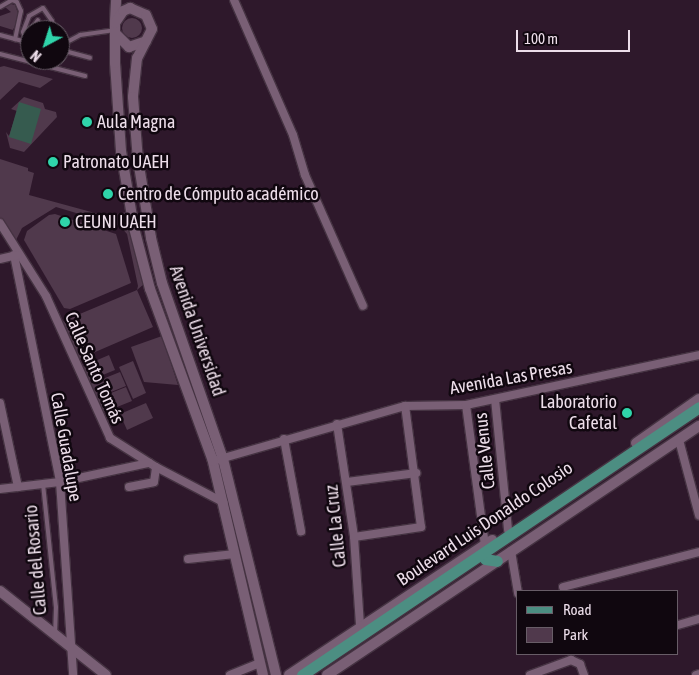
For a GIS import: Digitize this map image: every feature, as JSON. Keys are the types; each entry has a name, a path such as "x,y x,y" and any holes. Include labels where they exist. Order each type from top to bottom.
{"main road":[{"path":"316,675 461,572 484,553 699,407"},
{"path":"484,553 699,414"},
{"path":"484,553 497,561"},
{"path":"296,674 461,572"}],"street":[{"name":"Avenida Universidad","path":"116,0 112,63 113,82 134,228 150,289 218,460 224,502 263,675"},
{"name":"Avenida Universidad","path":"122,0 130,8 139,10 151,22 148,40 135,68 132,97 138,160 151,238 162,283 218,460 276,675"},
{"path":"234,0 293,135 305,175 363,306"},
{"path":"130,8 123,11 115,29 129,47 148,40"},
{"name":"Calle Santo Tomás","path":"0,224 18,255 46,296 110,438 152,465 224,502"},
{"path":"0,259 18,255"},
{"name":"Calle Guadalupe","path":"18,255 60,482 73,675"},
{"name":"Avenida Las Presas","path":"218,460 284,439 405,406 466,406 699,356"},
{"name":"Calle Venus","path":"495,399 508,530"},
{"name":"Boulevard Luis Donaldo Colosio","path":"296,674 360,626 484,553 508,530 699,399"},
{"path":"0,403 18,487"},
{"path":"354,537 421,527 416,472 405,406"},
{"path":"466,406 484,553"},
{"name":"Calle La Cruz","path":"337,424 354,537 360,626"},
{"name":"Boulevard Luis Donaldo Colosio","path":"327,675 699,426"},
{"path":"284,439 301,531"},
{"path":"679,440 696,489 699,515"},
{"path":"0,489 60,482 152,465 154,482 129,487"},
{"path":"347,482 416,472"},
{"path":"510,551 517,590"},
{"path":"563,587 699,552"},
{"path":"188,559 235,554"},
{"path":"0,591 106,675"},
{"path":"679,624 699,619"},
{"path":"530,675 576,660 584,675"},
{"path":"230,675 260,663"}],"lane":[{"path":"0,6 12,0 19,6 22,16 16,39"},
{"path":"27,20 28,16 44,8 51,20"},
{"path":"70,40 80,35 115,29"},
{"path":"0,34 20,40"},
{"path":"70,52 90,58"},
{"path":"0,54 20,59"},
{"path":"64,70 85,76"},
{"name":"Calle del Rosario","path":"43,484 56,607 54,633"}],"green space":[{"path":"11,4 15,5 19,16 13,30 0,26 0,16 11,12 5,7"},
{"path":"132,18 139,21 142,28 139,35 132,38 125,35 122,28 125,21"},
{"path":"4,66 53,79 40,88 19,82 0,100 0,67"},
{"path":"24,97 43,103 45,109 56,112 57,117 24,152 10,148 6,132 9,136 20,102 17,111 11,109"},
{"path":"0,159 28,168 28,171 34,173 29,195 106,216 127,212 144,284 137,290 138,286 127,234 120,226 56,207 22,228 15,242 0,218"},
{"path":"55,214 116,234 131,283 70,309 64,308 24,240 27,231 49,215"},
{"path":"137,290 153,327 79,359 63,321"},
{"path":"162,336 178,385 144,382 131,347"},
{"path":"109,355 115,370 88,381 81,367"},
{"path":"133,361 146,393 133,399 119,367"},
{"path":"120,372 126,386 96,398 90,384"},
{"path":"126,387 132,401 102,413 96,399"},
{"path":"146,403 153,418 127,430 120,414"}],"shaded area":[{"path":"19,102 41,109 31,144 9,137"}],"place":[{"name":"Aula Magna","path":"87,122"},
{"name":"Patronato UAEH","path":"53,162"},
{"name":"Centro de Cómputo académico","path":"108,194"},
{"name":"CEUNI UAEH","path":"65,222"},
{"name":"Laboratorio Cafetal","path":"627,413"}]}
